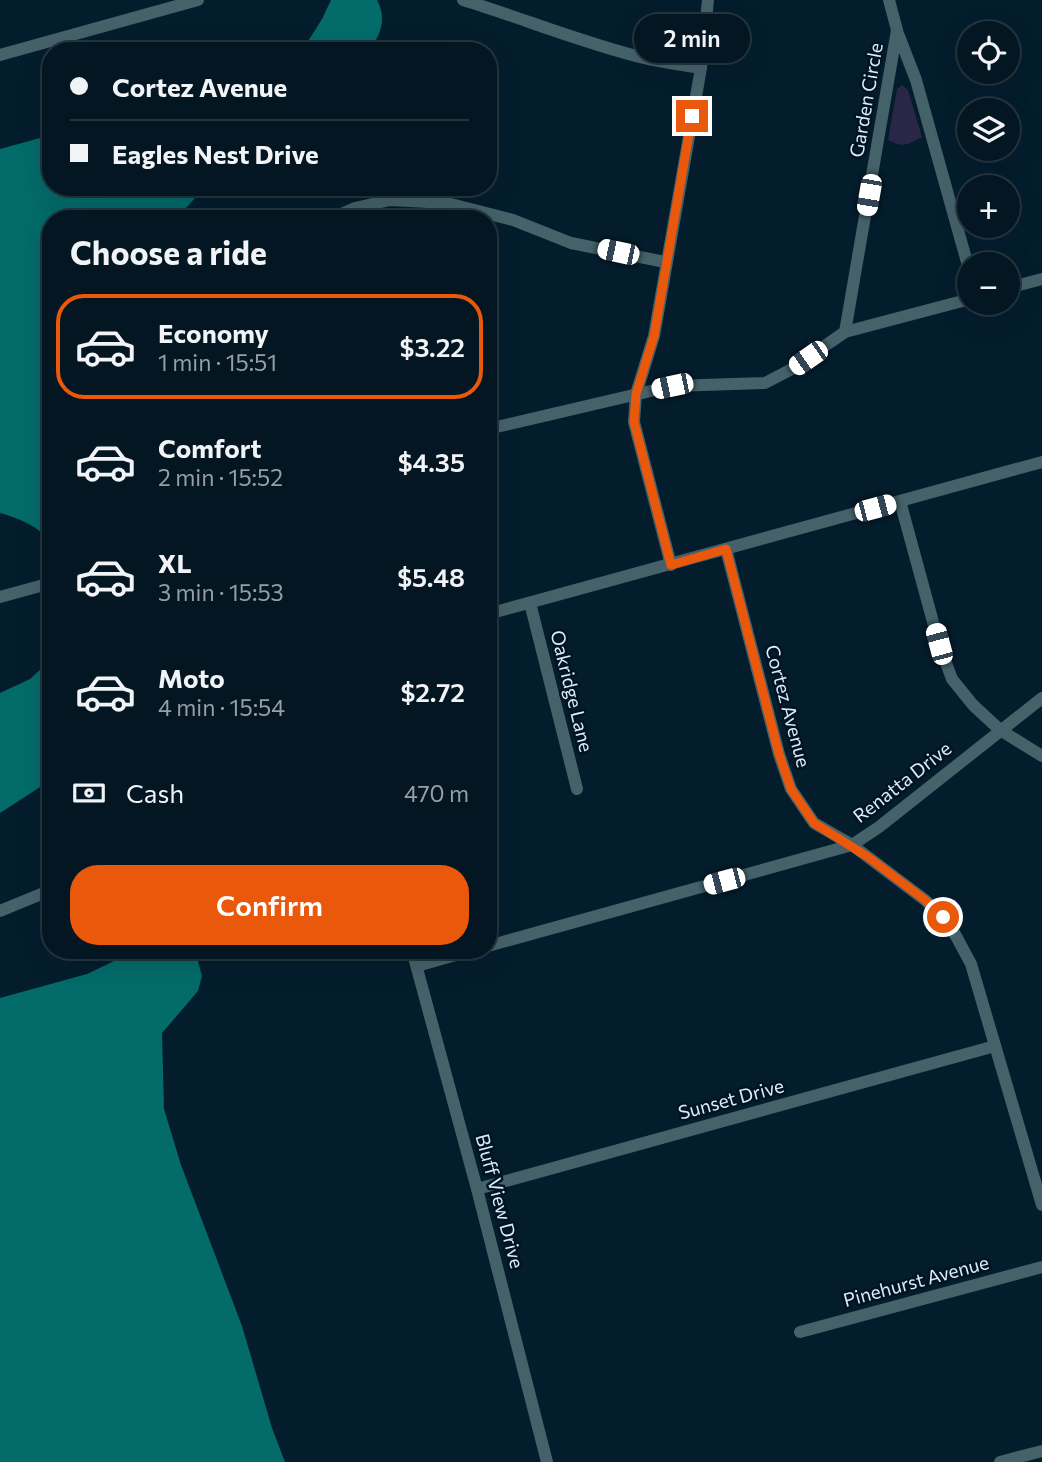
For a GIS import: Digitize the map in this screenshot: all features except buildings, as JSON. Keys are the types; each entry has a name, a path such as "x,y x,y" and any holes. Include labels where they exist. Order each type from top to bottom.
{"street":[{"path":"47,42 198,0"},
{"path":"463,0 649,59 701,68"},
{"path":"671,565 634,422 636,394 654,336 701,68 708,0"},
{"name":"Garden Circle","path":"845,332 897,30 889,0"},
{"path":"897,30 916,80 964,252"},
{"path":"0,55 42,43"},
{"path":"350,210 390,200 447,203 474,210"},
{"path":"497,216 571,243 665,262"},
{"path":"1020,285 1042,279"},
{"path":"497,427 672,386 765,383 790,370 845,332 957,302"},
{"path":"497,612 1042,462"},
{"path":"900,501 951,679 1000,730 1042,756"},
{"name":"Cortez Avenue","path":"726,549 779,754 791,789 814,823 852,845 925,900 943,917 956,936 971,964 1042,1205"},
{"path":"0,597 42,585"},
{"name":"Oakridge Lane","path":"530,603 577,789"},
{"name":"Renatta Drive","path":"497,944 852,845 879,827 1042,698"},
{"path":"0,911 42,894"},
{"name":"Bluff View Drive","path":"415,959 547,1462"},
{"path":"417,966 442,959"},
{"name":"Sunset Drive","path":"477,1189 995,1046"},
{"name":"Pinehurst Avenue","path":"800,1332 1042,1268"},
{"path":"1000,1462 1042,1451"}],"shaded area":[{"path":"331,0 377,0 382,14 375,42 308,42"},
{"path":"902,85 908,90 922,137 901,145 888,140 897,89"},
{"path":"42,137 42,196 197,196 184,210 42,210 42,533 28,523 0,513 0,149"},
{"path":"42,668 42,786 0,813 0,693 30,679"},
{"path":"118,959 197,959 202,976 198,991 162,1033 164,1109 181,1165 242,1326 272,1428 285,1462 0,1462 0,998 87,974"}],"route":[{"path":"692,116 654,336 636,394 634,422 671,565 726,549 779,754 791,789 814,823 852,845 925,900 943,917"}]}
